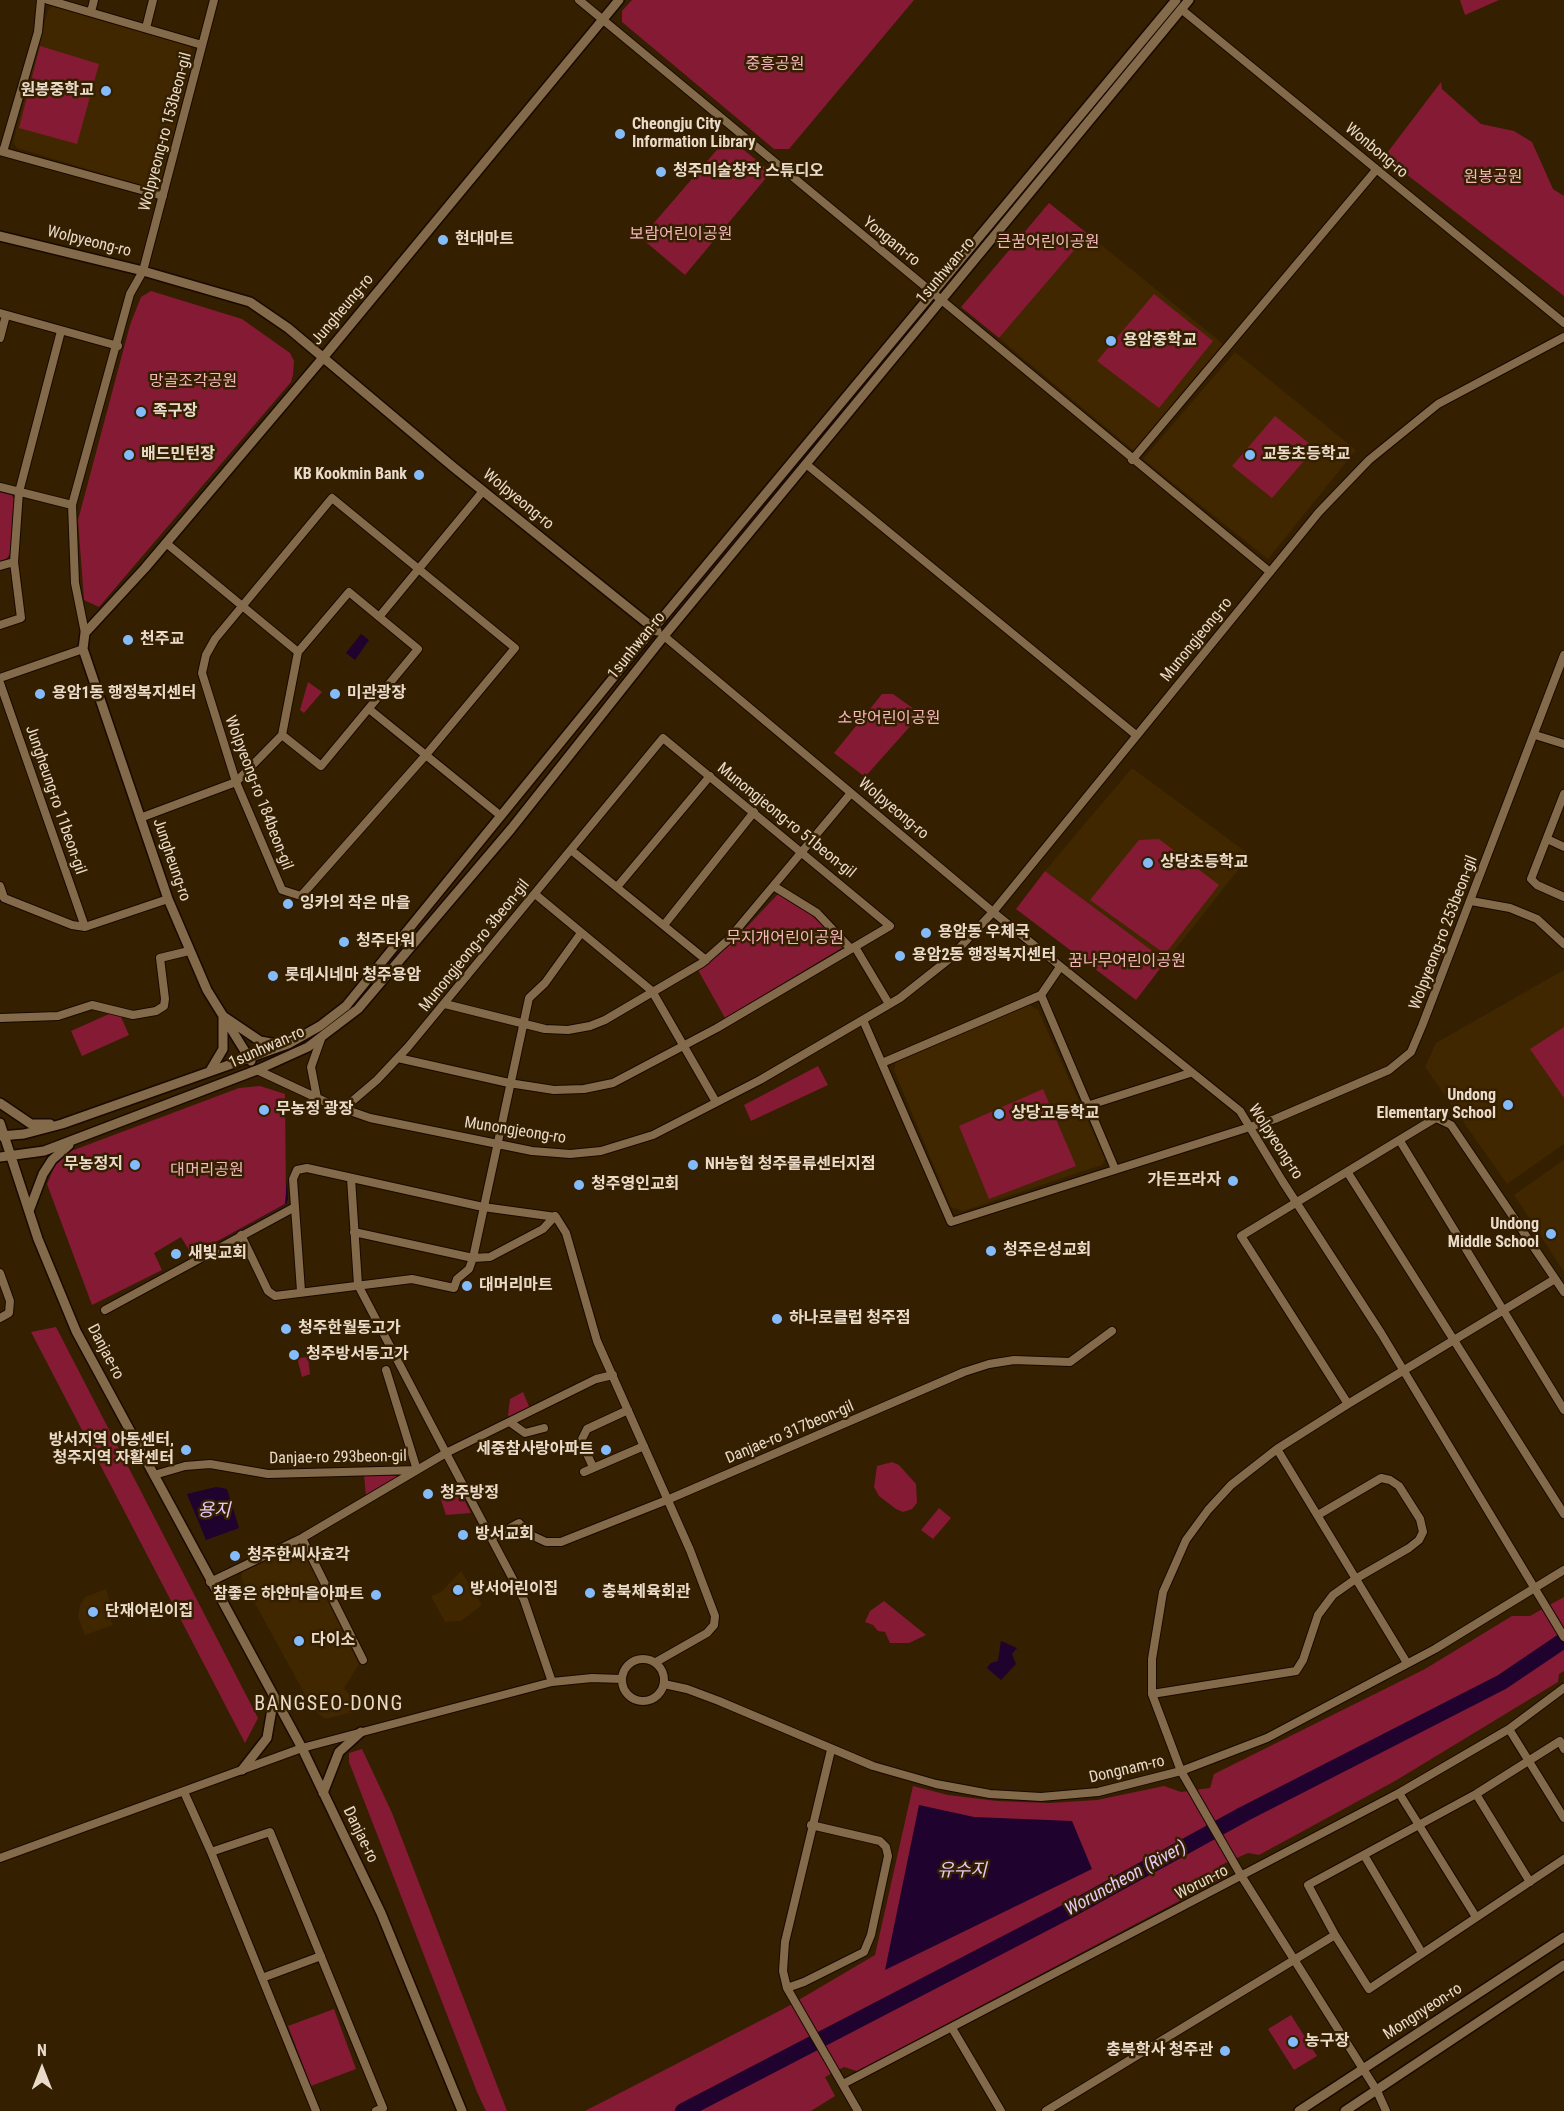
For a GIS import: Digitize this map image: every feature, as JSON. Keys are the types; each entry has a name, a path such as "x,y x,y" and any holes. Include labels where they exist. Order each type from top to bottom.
{"street":[{"path":"41,0 38,32 2,152 163,196"},
{"path":"48,0 202,45"},
{"path":"91,12 94,0"},
{"path":"146,28 153,0"},
{"name":"Wolpyeong-ro 153beon-gil","path":"85,633 75,583 72,505 118,346 130,294 143,271 214,0"},
{"name":"Yongam-ro","path":"579,0 1270,572"},
{"name":"Jungheung-ro","path":"85,633 166,543 322,359 619,0"},
{"name":"1sunhwan-ro","path":"0,1157 44,1152 257,1070 321,1039 350,1016 380,986 512,829 664,636 806,464 937,297 1176,3 1189,0"},
{"name":"Wonbong-ro","path":"1176,3 1564,323"},
{"path":"1132,460 1376,170"},
{"name":"Wolpyeong-ro","path":"0,236 143,271 250,302 288,328 322,359 483,491 664,636 993,912 1240,1111 1404,1370 1564,1637"},
{"name":"1sunhwan-ro","path":"2,1135 24,1134 62,1124 288,1044 320,1026 346,1006 654,628 937,297"},
{"path":"0,338 3,314 118,346"},
{"path":"0,625 21,618 14,562 19,492 61,331"},
{"name":"Munongjeong-ro","path":"257,1070 317,1098 370,1118 532,1150 570,1154 601,1151 653,1135 760,1080 889,1004 948,960 993,912 1320,512 1369,460 1438,404 1564,337"},
{"path":"806,464 1136,735"},
{"path":"0,487 72,505"},
{"path":"379,617 483,491"},
{"name":"Wolpyeong-ro 184beon-gil","path":"332,498 418,568 515,648 425,756 301,896 282,890 236,782 202,673 206,655 243,604 332,498"},
{"path":"166,543 243,604 298,652"},
{"path":"0,566 14,562"},
{"path":"140,818 236,782 282,735 298,652 349,592 418,649 321,766 282,735"},
{"path":"0,678 83,649 85,633"},
{"name":"Jungheung-ro","path":"83,649 168,899 189,951 207,990 257,1070"},
{"name":"Wolpyeong-ro 253beon-gil","path":"882,1063 951,1222 1286,1114 1389,1070 1411,1052 1564,656"},
{"name":"Jungheung-ro 11beon-gil","path":"0,683 85,927"},
{"path":"369,709 501,816"},
{"path":"1535,735 1564,744"},
{"name":"Munongjeong-ro 51beon-gil","path":"663,738 891,926 853,948"},
{"name":"Munongjeong-ro 3beon-gil","path":"343,1109 398,1058 445,1004 663,738"},
{"path":"617,887 710,776"},
{"path":"445,1004 557,1029 590,1026 605,1020 706,960 728,940 775,887 851,793"},
{"path":"1564,795 1531,879 1537,885 1564,897"},
{"path":"664,925 754,812"},
{"path":"1547,839 1564,847"},
{"path":"571,850 706,960"},
{"path":"0,886 4,898 72,925 85,927 168,899"},
{"path":"775,887 817,913 853,948 889,1004"},
{"path":"535,894 652,991 716,1102"},
{"path":"1471,901 1510,908 1537,919 1564,944"},
{"path":"241,1235 268,1291 275,1296 301,1291 412,1280 454,1288 457,1279 469,1269 473,1258 529,998 545,983 581,933"},
{"path":"398,1058 509,1083 554,1090 584,1089 608,1084 640,1071 853,948"},
{"path":"0,1018 58,1016 92,1005 133,1015 156,1011 164,1006 165,999 160,958 189,951"},
{"path":"862,1020 882,1063 1041,995 1060,966"},
{"path":"1041,995 1115,1169"},
{"path":"223,1016 260,1041 278,1045 288,1044"},
{"path":"210,1071 223,1049 223,1016"},
{"path":"317,1098 311,1067 321,1039"},
{"path":"1089,1104 1190,1072"},
{"path":"0,1103 31,1124 62,1124"},
{"path":"1348,1404 1241,1236 1436,1118 1451,1125 1564,1292"},
{"name":"Danjae-ro","path":"0,1124 29,1211 76,1331 302,1748 381,1913 462,2111"},
{"path":"1400,1141 1564,1410"},
{"path":"29,1211 48,1167 72,1142"},
{"path":"301,1291 293,1179 297,1170 307,1168 483,1207 555,1216 566,1233 597,1341 668,1500 715,1616 714,1625 707,1634 656,1662"},
{"path":"1348,1173 1564,1514"},
{"path":"351,1178 358,1285 524,1600 552,1682"},
{"name":"Danjae-ro","path":"105,1310 202,1255 295,1207"},
{"path":"354,1232 473,1258 490,1257 543,1229 555,1216"},
{"path":"0,1273 10,1301 9,1313 0,1318"},
{"path":"1386,2111 1377,2091 1234,1864 1181,1771 1152,1694 1157,1619 1172,1568 1186,1540 1208,1510 1231,1485 1277,1449 1555,1279"},
{"name":"Danjae-ro 317beon-gil","path":"491,1538 519,1523 531,1535 546,1542 561,1542 668,1500 963,1373 989,1364 1014,1360 1070,1362 1112,1331"},
{"name":"Danjae-ro 293beon-gil","path":"386,1371 417,1470"},
{"name":"Danjae-ro 293beon-gil","path":"302,1538 446,1453 511,1423 596,1379 613,1376"},
{"path":"593,1467 581,1441 587,1429 628,1410"},
{"path":"511,1423 525,1433 544,1428"},
{"path":"584,1472 644,1446"},
{"path":"1277,1449 1407,1663"},
{"name":"Danjae-ro 293beon-gil","path":"154,1475 184,1466 210,1464 268,1474 417,1470"},
{"path":"1152,1694 1296,1671 1303,1660 1318,1614 1333,1595 1419,1540 1423,1532 1420,1520 1399,1486 1390,1480 1381,1478 1318,1515"},
{"path":"210,1582 302,1538 363,1660"},
{"name":"Dongnam-ro","path":"664,1684 687,1689 719,1701 873,1766 936,1784 990,1794 1041,1797 1098,1792 1181,1771 1268,1738 1435,1649 1564,1570"},
{"path":"649,1659 656,1662 664,1673 664,1684 655,1698 641,1701 628,1695 622,1679 625,1669 636,1660 649,1659"},
{"path":"0,1858 302,1748 552,1682 592,1678 622,1679"},
{"name":"Worun-ro","path":"843,2084 1399,1793 1509,1729 1564,1688"},
{"path":"242,1770 267,1738 274,1697"},
{"path":"1509,1729 1564,1818"},
{"path":"323,1793 339,1752 361,1732"},
{"path":"1564,1749 1560,1741 1476,1794 1308,1885 1335,1935 1369,1989 1564,1859"},
{"path":"831,1750 784,1942 783,1971 787,1988 858,2111"},
{"path":"184,1792 211,1852 316,2111"},
{"path":"1399,1793 1476,1917"},
{"path":"1476,1794 1530,1882"},
{"path":"787,1988 864,1952 871,1935 888,1856 886,1847 880,1842 811,1825"},
{"path":"211,1852 270,1832 382,2108 376,2111"},
{"path":"1364,1855 1422,1953"},
{"path":"1046,2111 1335,1935"},
{"name":"Mongnyeon-ro","path":"1299,2111 1564,1937"},
{"path":"262,1978 321,1956"},
{"path":"1346,2111 1564,1965"},
{"path":"952,2028 1001,2111"}],"shaded area":[{"name":"원봉중학교","path":"52,6 189,44 194,56 160,183 153,189 17,148 13,142 48,10"},
{"name":"용암중학교","path":"1088,234 1223,344 1134,451 999,338"},
{"name":"교동초등학교","path":"1235,352 1356,450 1268,559 1143,459"},
{"name":"상당초등학교","path":"1132,768 1250,855 1166,961 1045,871"},
{"name":"Undong Elementary School","path":"1564,970 1564,1144 1507,1184 1425,1067 1436,1043"},
{"name":"상당고등학교","path":"1030,1005 1038,1010 1105,1159 1102,1165 963,1211 951,1207 894,1070 896,1060"},
{"name":"Undong Middle School","path":"1564,1160 1564,1272 1514,1195"},
{"name":"다이소","path":"293,1546 303,1549 359,1664 344,1688 353,1699 354,1712 325,1719 313,1709 241,1578 243,1570"},
{"path":"461,1571 482,1605 461,1621 445,1622 431,1596 441,1592"},
{"name":"단재어린이집","path":"106,1589 111,1606 108,1614 113,1625 85,1635 78,1617 80,1605 85,1597"}],"green space":[{"name":"중흥공원","path":"632,0 914,0 789,149 774,149 622,22 622,11"},
{"path":"1460,0 1499,0 1465,15"},
{"path":"40,46 99,64 77,144 19,128"},
{"name":"원봉공원","path":"1441,82 1442,89 1481,124 1514,131 1532,142 1553,189 1564,196 1564,296 1384,157"},
{"name":"보람어린이공원","path":"728,137 771,172 685,275 641,238"},
{"name":"큰꿈어린이공원","path":"1049,203 1088,234 999,338 961,307"},
{"name":"망골조각공원","path":"151,291 242,319 290,353 294,361 293,375 291,382 99,607 84,600 78,520 130,325 141,297"},
{"path":"1154,294 1213,341 1159,408 1097,361"},
{"path":"1275,416 1315,448 1272,498 1232,466"},
{"path":"0,491 12,495 15,501 11,553 6,559 0,561"},
{"path":"308,682 322,692 304,713 300,710"},
{"name":"소망어린이공원","path":"882,694 893,694 921,714 865,777 834,753"},
{"path":"1159,839 1219,885 1165,954 1090,900 1139,840"},
{"name":"꿈나무어린이공원","path":"1045,871 1166,961 1136,1000 1016,909"},
{"name":"무지개어린이공원","path":"778,894 799,904 845,946 725,1018 698,970 743,931"},
{"path":"118,1010 129,1035 82,1056 71,1031"},
{"path":"1564,1027 1564,1098 1530,1049"},
{"path":"818,1066 828,1085 751,1121 744,1105"},
{"name":"대머리공원","path":"260,1086 285,1094 286,1204 192,1255 181,1237 154,1253 162,1270 92,1305 47,1184 55,1165 71,1151 239,1088"},
{"path":"1043,1089 1076,1166 989,1199 959,1126"},
{"path":"56,1327 258,1718 245,1743 31,1332"},
{"path":"308,1357 310,1374 302,1377 297,1358"},
{"path":"523,1392 530,1409 511,1420 508,1415 510,1399"},
{"path":"892,1462 899,1465 916,1484 917,1503 912,1509 903,1512 879,1496 874,1487 877,1466"},
{"path":"407,1472 366,1496 364,1475"},
{"path":"455,1482 471,1513 446,1515 441,1500 442,1492"},
{"path":"939,1508 951,1518 933,1539 921,1530"},
{"path":"1564,1597 1564,1671 1559,1674 1558,1682 1395,1781 1259,1855 1248,1853 1219,1866 1219,1880 857,2071 844,2067 825,2077 835,2096 811,2111 585,2111 785,2008 875,1955 913,1786 948,1795 997,1801 1049,1803 1097,1800 1164,1786 1181,1792 1210,1788 1214,1774 1425,1669 1512,1616 1530,1616"},
{"path":"884,1601 926,1635 909,1643 890,1643 885,1632 878,1631 873,1625 865,1622 870,1611"},
{"path":"362,1749 392,1813 507,2111 486,2111 477,2092 349,1762 349,1753"},
{"path":"334,2009 356,2069 311,2086 288,2026"},
{"name":"농구장","path":"1291,2015 1317,2056 1294,2070 1268,2029"}],"water":[{"path":"361,634 369,640 355,660 346,653"},
{"path":"287,1180 286,1204 192,1255 285,1204"},
{"name":"용지","path":"216,1487 227,1489 239,1528 206,1540 187,1494"},
{"path":"1001,1641 1017,1648 1012,1654 1016,1664 1001,1680 987,1668 991,1663 998,1661"},
{"name":"유수지","path":"919,1805 974,1817 1072,1821 1092,1869 885,1970"}],"waterway":[{"name":"Woruncheon (River)","path":"683,2111 1068,1911 1244,1814 1502,1682 1564,1640"}],"place":[{"name":"원봉중학교","path":"106,91"},
{"name":"Cheongju City Information Library","path":"620,134"},
{"name":"청주미술창작 스튜디오","path":"661,172"},
{"name":"현대마트","path":"443,240"},
{"name":"용암중학교","path":"1111,341"},
{"name":"족구장","path":"141,412"},
{"name":"배드민턴장","path":"129,455"},
{"name":"교동초등학교","path":"1250,455"},
{"name":"KB Kookmin Bank","path":"419,475"},
{"name":"천주교","path":"128,640"},
{"name":"용암1동 행정복지센터","path":"40,694"},
{"name":"미관광장","path":"335,694"},
{"name":"상당초등학교","path":"1148,863"},
{"name":"잉카의 작은 마을","path":"288,904"},
{"name":"용암동 우체국","path":"926,933"},
{"name":"청주타워","path":"344,942"},
{"name":"용암2동 행정복지센터","path":"900,956"},
{"name":"롯데시네마 청주용암","path":"273,976"},
{"name":"Undong Elementary School","path":"1508,1105"},
{"name":"무농정 광장","path":"264,1110"},
{"name":"상당고등학교","path":"999,1114"},
{"name":"무농정지","path":"135,1165"},
{"name":"NH농협 청주물류센터지점","path":"693,1165"},
{"name":"가든프라자","path":"1233,1181"},
{"name":"청주영인교회","path":"579,1185"},
{"name":"Undong Middle School","path":"1551,1234"},
{"name":"청주은성교회","path":"991,1251"},
{"name":"새빛교회","path":"176,1254"},
{"name":"대머리마트","path":"467,1286"},
{"name":"하나로클럽 청주점","path":"777,1319"},
{"name":"청주한월동고가","path":"286,1329"},
{"name":"청주방서동고가","path":"294,1355"},
{"name":"방서지역 아동센터, 청주지역 자활센터","path":"186,1450"},
{"name":"세중참사랑아파트","path":"606,1450"},
{"name":"청주방정","path":"428,1494"},
{"name":"방서교회","path":"463,1535"},
{"name":"청주한씨사효각","path":"235,1556"},
{"name":"방서어린이집","path":"458,1590"},
{"name":"충북체육회관","path":"590,1593"},
{"name":"참좋은 하얀마을아파트","path":"376,1595"},
{"name":"단재어린이집","path":"93,1612"},
{"name":"다이소","path":"299,1641"},
{"name":"농구장","path":"1293,2042"},
{"name":"충북학사 청주관","path":"1225,2051"}],"district":[{"name":"BANGSEO-DONG","path":"329,1705"}]}
